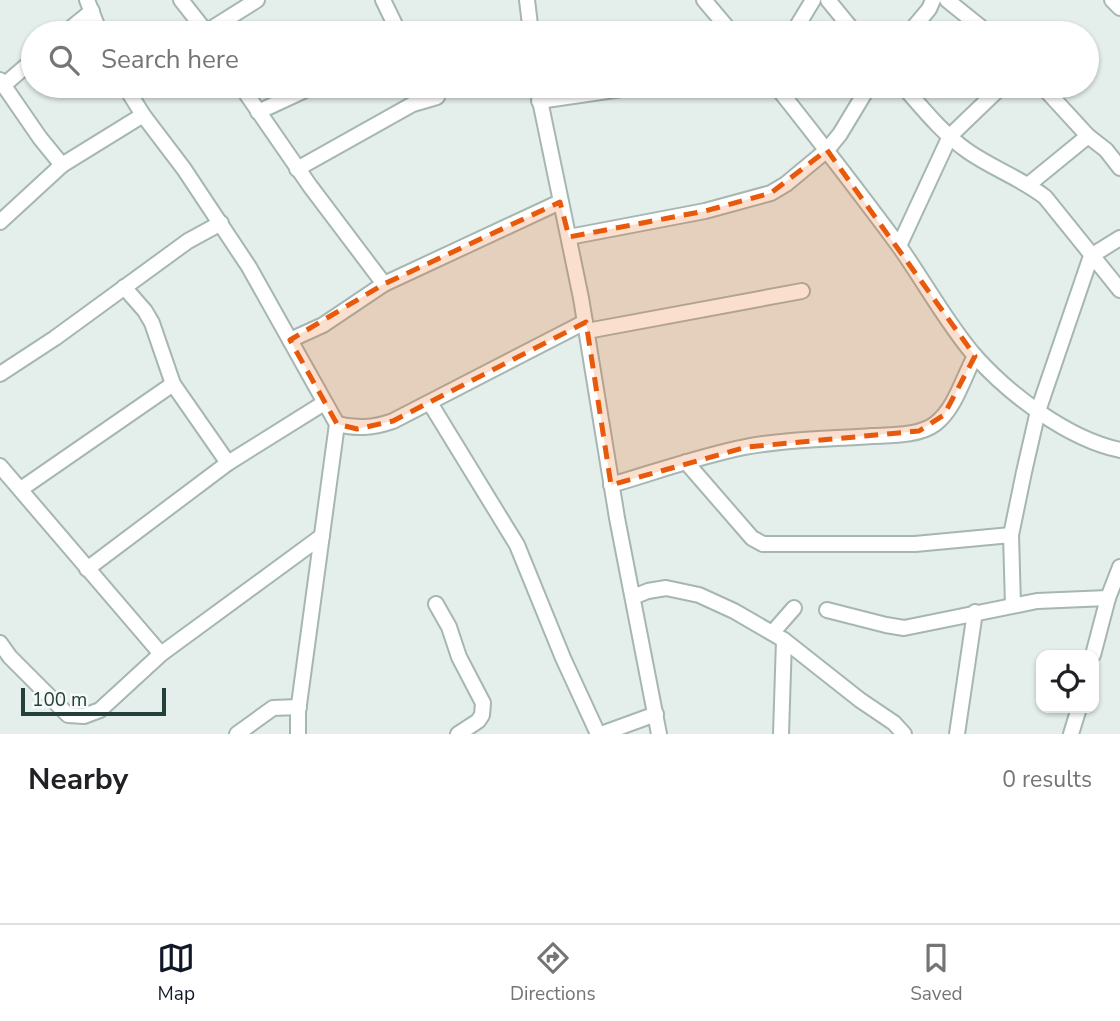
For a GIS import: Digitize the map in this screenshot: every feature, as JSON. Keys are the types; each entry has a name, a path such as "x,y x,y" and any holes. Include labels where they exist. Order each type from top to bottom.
{"street":[{"path":"181,0 197,21"},
{"path":"224,21 257,0"},
{"path":"383,0 393,21"},
{"path":"704,0 722,21"},
{"path":"800,21 813,0"},
{"path":"828,0 845,21"},
{"path":"919,21 933,0"},
{"path":"947,0 973,21"},
{"path":"1112,0 1120,8"},
{"path":"531,21 532,1"},
{"path":"76,21 89,6"},
{"path":"21,69 2,82 62,165"},
{"path":"132,98 184,169 249,267 337,424 299,707 298,734"},
{"path":"249,98 297,169 384,284"},
{"path":"258,112 288,98"},
{"path":"297,169 413,104 433,98"},
{"path":"538,98 569,237 611,485 659,734"},
{"path":"539,102 565,98"},
{"path":"786,98 899,246 975,356 1038,411 1074,434 1102,447 1120,450"},
{"path":"569,237 705,211 757,198 786,184 827,150 862,98"},
{"path":"914,98 969,152 1028,185 1056,209 1120,290"},
{"path":"899,246 950,136 990,98"},
{"path":"1053,98 1088,136 1106,150 1120,168"},
{"path":"0,222 62,165 143,116"},
{"path":"1028,185 1088,136"},
{"path":"290,341 323,326 384,284 560,202"},
{"path":"0,374 55,338 188,241 221,223"},
{"path":"1013,605 1011,535 1038,411 1091,256 1120,238"},
{"path":"124,287 152,323 173,384 228,463"},
{"path":"337,424 357,429 377,426 586,327 802,291"},
{"path":"611,485 747,447 789,441 899,434 933,426 952,404 975,356"},
{"path":"21,489 173,384"},
{"path":"87,569 228,463 324,403"},
{"path":"430,403 517,545 558,646 599,734 656,714"},
{"path":"686,463 752,538 764,544 915,544 1011,535"},
{"path":"0,466 161,654"},
{"path":"0,643 10,657 68,715 90,715 100,710 161,654 322,536"},
{"path":"1094,650 1108,598 1120,567"},
{"path":"633,597 666,587 699,595 778,636 894,723 904,734"},
{"path":"827,610 904,628 1037,601 1108,598"},
{"path":"436,604 449,626 459,657 483,703 482,715 478,721 458,734"},
{"path":"781,734 778,636 794,608"},
{"path":"957,734 975,612"},
{"path":"237,734 272,708 299,707"},
{"path":"1071,734 1077,713"}],"highlighted area":[{"path":"827,150 975,356 944,415 919,431 747,447 611,485 586,322 393,421 357,429 337,424 290,340 384,284 560,202 569,237 705,211 771,193"}]}
